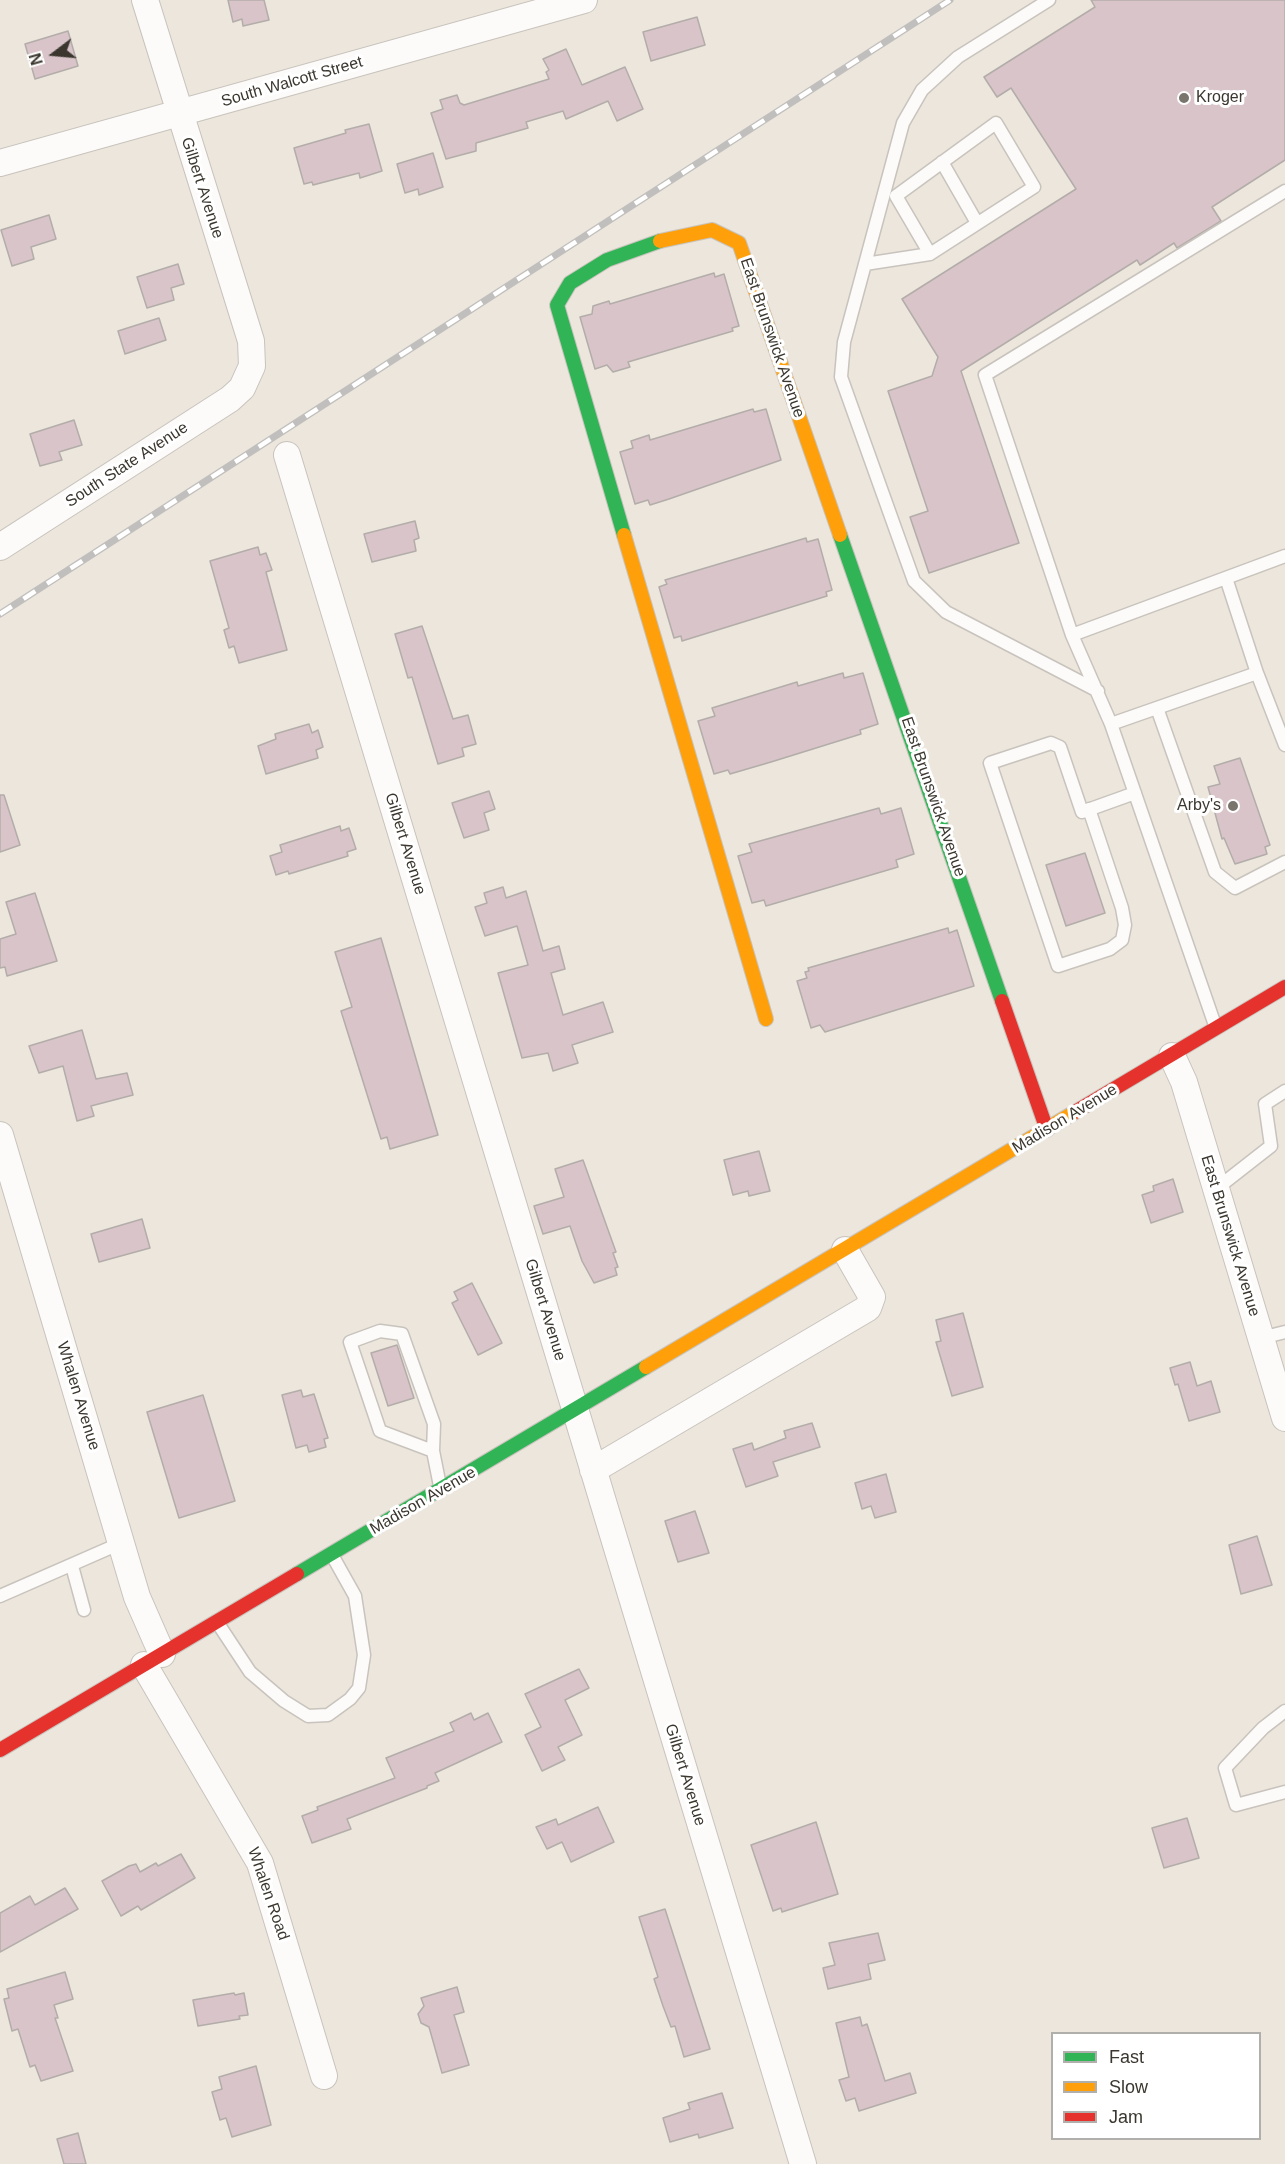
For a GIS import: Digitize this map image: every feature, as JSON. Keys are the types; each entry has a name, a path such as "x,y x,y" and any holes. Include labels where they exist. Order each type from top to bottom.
{"street":[{"name":"Gilbert Avenue","path":"145,0 178,113 251,341 254,353 249,377"},
{"name":"South Walcott Street","path":"0,163 584,0"},
{"name":"East Brunswick Avenue","path":"766,1019 557,304 570,283 607,260 661,241 712,230 739,243 1047,1130"},
{"name":"South State Avenue","path":"0,547 230,399 249,377"},
{"name":"Gilbert Avenue","path":"287,456 802,2164"},
{"name":"Madison Avenue","path":"0,1750 575,1411 1285,987"},
{"name":"East Brunswick Avenue","path":"1172,1056 1184,1082 1216,1189 1273,1335 1284,1411"},
{"name":"Whalen Avenue","path":"0,1135 140,1606 153,1660"},
{"path":"593,1470 868,1308 872,1297 845,1250"},
{"name":"Whalen Road","path":"153,1660 260,1863 324,2076"}],"lane":[{"path":"1049,0 958,57 922,90 903,123 844,342 841,376 914,581 946,612 1098,691"},
{"path":"865,264 930,254 1034,187 996,123 896,196 882,202"},
{"path":"942,162 977,223"},
{"path":"1216,1029 1111,724 1072,635 985,375 1285,191"},
{"path":"896,196 930,254"},
{"path":"1072,635 1285,556"},
{"path":"1226,578 1257,673 1285,746"},
{"path":"1111,724 1257,673"},
{"path":"1157,708 1215,872 1235,888 1285,862"},
{"path":"1089,809 1122,908 1125,925 1122,940 1110,948 1058,966 990,763 1051,743 1060,747 1082,812 1089,809 1135,793"},
{"path":"1216,1189 1271,1146 1265,1104 1285,1091"},
{"path":"433,1451 380,1431 350,1342 380,1331 402,1334 434,1424 433,1451 441,1490"},
{"path":"0,1596 121,1543"},
{"path":"217,1622 250,1672 284,1701 308,1716 328,1715 350,1699 359,1688 364,1655 355,1596 332,1554"},
{"path":"72,1566 84,1610"},
{"path":"1285,1711 1263,1728 1226,1768 1236,1806 1285,1792"}],"building":[{"path":"228,0 264,0 269,20 243,26 242,19 233,22"},
{"path":"1091,0 1285,0 1285,160 1212,207 1221,221 1177,248 1174,243 1140,265 1137,260 961,371 1019,543 929,573 910,517 928,511 888,391 932,376 938,357 902,299 1076,189 1011,88 997,97 984,77 1095,7"},
{"path":"697,17 705,45 651,61 643,32"},
{"path":"68,31 78,66 35,79 25,44"},
{"path":"566,49 582,85 625,67 643,109 617,121 608,101 566,119 563,111 526,122 528,128 476,143 476,151 446,159 431,113 443,109 440,100 457,95 460,103 464,105 549,79 546,72 549,70 543,59"},
{"path":"369,124 382,171 360,178 359,173 313,185 312,182 304,184 294,148"},
{"path":"433,153 443,187 419,195 418,189 405,193 397,164"},
{"path":"49,215 56,239 31,247 34,259 12,266 1,230"},
{"path":"178,264 184,284 171,288 174,300 147,308 137,277"},
{"path":"714,273 715,277 724,274 739,326 732,328 733,331 628,362 630,367 613,372 607,365 595,369 580,317 592,314 593,306 609,301 610,304"},
{"path":"159,318 166,340 125,354 118,331"},
{"path":"753,409 754,412 766,409 781,460 650,505 648,500 635,504 620,452 633,448 631,441 649,435 650,440"},
{"path":"74,420 82,445 59,452 62,460 40,466 30,434"},
{"path":"415,521 419,538 414,540 416,551 372,562 364,534"},
{"path":"806,538 807,542 818,539 832,590 826,592 827,596 682,641 681,636 674,638 659,587 667,584 665,580"},
{"path":"258,547 260,555 266,553 272,570 266,572 287,650 239,663 234,646 229,648 224,630 229,628 210,561"},
{"path":"422,626 453,719 468,715 476,744 462,748 464,756 438,764 412,677 408,678 395,634"},
{"path":"843,673 844,678 863,673 878,724 860,730 861,734 771,762 730,774 728,770 714,774 698,721 715,716 712,708 797,682 798,686"},
{"path":"309,724 312,733 318,730 323,747 316,750 318,758 266,774 258,746 276,739 275,734"},
{"path":"1240,758 1270,845 1265,847 1267,854 1235,864 1224,838 1222,839 1208,787 1220,784 1214,766"},
{"path":"489,791 495,809 484,813 489,830 464,838 452,803"},
{"path":"0,795 4,795 20,845 0,852"},
{"path":"879,808 881,814 901,808 914,854 896,860 898,867 766,906 764,900 752,903 738,856 752,852 749,844"},
{"path":"340,826 341,831 349,828 356,849 347,852 348,856 289,874 288,871 276,875 270,856 282,852 280,845"},
{"path":"1085,853 1105,913 1066,926 1046,865"},
{"path":"503,887 506,898 526,891 543,951 559,946 565,969 551,973 563,1015 603,1002 613,1032 572,1045 578,1063 553,1071 548,1053 522,1058 498,973 528,965 517,926 485,936 475,907 487,903 484,893"},
{"path":"35,893 57,961 7,976 5,967 0,968 0,939 16,934 6,902"},
{"path":"948,928 949,933 957,930 974,986 825,1032 820,1025 811,1028 797,981 807,978 805,972 809,971 808,968"},
{"path":"381,938 438,1135 390,1149 387,1137 381,1139 341,1011 352,1007 335,952"},
{"path":"82,1030 96,1079 127,1073 133,1095 91,1106 94,1116 77,1121 63,1066 39,1073 29,1046"},
{"path":"759,1151 770,1191 749,1196 748,1191 733,1195 724,1160"},
{"path":"583,1160 616,1252 613,1253 618,1267 615,1268 617,1275 594,1283 582,1261 570,1226 543,1234 534,1206 564,1197 555,1169"},
{"path":"1173,1179 1183,1212 1151,1223 1142,1195 1154,1191 1153,1186"},
{"path":"142,1219 150,1248 99,1262 91,1234"},
{"path":"472,1283 502,1343 478,1355 452,1303 458,1300 454,1292"},
{"path":"963,1313 983,1387 952,1396 936,1342 941,1341 936,1320"},
{"path":"397,1345 414,1398 388,1406 371,1353"},
{"path":"1190,1362 1197,1386 1211,1381 1220,1412 1189,1421 1178,1384 1175,1385 1170,1368"},
{"path":"301,1390 303,1397 314,1394 328,1438 324,1439 326,1447 309,1452 307,1445 296,1448 282,1395"},
{"path":"203,1395 235,1501 179,1518 147,1412"},
{"path":"812,1423 820,1447 773,1462 778,1476 746,1487 733,1449 752,1443 754,1450 786,1438 784,1431"},
{"path":"886,1474 896,1512 875,1518 871,1506 862,1509 855,1483"},
{"path":"695,1511 709,1553 678,1562 665,1521"},
{"path":"1257,1536 1272,1585 1241,1594 1229,1545"},
{"path":"579,1669 589,1688 565,1700 582,1735 558,1747 565,1760 542,1771 525,1735 541,1727 525,1694"},
{"path":"471,1713 474,1720 488,1713 502,1742 435,1773 439,1781 427,1788 347,1819 351,1829 312,1843 302,1816 318,1810 317,1807 395,1778 386,1758 454,1731 450,1723"},
{"path":"598,1807 614,1842 571,1862 562,1842 547,1849 536,1827 556,1819 558,1825"},
{"path":"1187,1818 1199,1858 1164,1868 1152,1828"},
{"path":"816,1822 838,1894 782,1912 781,1908 773,1911 751,1845"},
{"path":"181,1854 195,1878 141,1910 138,1906 121,1916 102,1881 129,1866 136,1864 140,1872 156,1863 158,1866"},
{"path":"65,1888 78,1909 0,1952 0,1913 30,1896 35,1905"},
{"path":"665,1909 710,2049 684,2057 675,2026 671,2027 654,1979 658,1977 639,1917"},
{"path":"878,1933 885,1960 868,1964 871,1979 828,1989 823,1968 835,1965 829,1943"},
{"path":"65,1972 73,1999 54,2005 58,2018 55,2018 73,2071 41,2081 35,2065 30,2067 18,2029 12,2031 4,1999 9,1998 7,1989"},
{"path":"457,1987 464,2012 454,2015 469,2065 442,2073 429,2027 421,2023 418,2014 424,2006 421,1998"},
{"path":"234,1993 235,1995 244,1993 248,2015 239,2016 240,2019 198,2026 193,2000"},
{"path":"860,2017 862,2026 867,2024 885,2081 910,2073 916,2093 859,2111 855,2098 846,2101 839,2080 849,2077 836,2023"},
{"path":"256,2066 271,2125 232,2137 226,2118 220,2120 212,2092 222,2089 219,2077"},
{"path":"722,2093 733,2128 699,2138 698,2134 670,2142 663,2118 690,2109 688,2103"},
{"path":"78,2133 86,2164 64,2164 57,2139"}],"railway":[{"path":"0,614 950,0"}],"traffic: fast":[{"path":"624,535 557,305 570,283 607,260 660,241"},
{"path":"840,535 1002,1001"},
{"path":"297,1574 646,1367"}],"traffic: slow":[{"path":"660,241 712,230 739,243 840,535"},
{"path":"624,535 766,1019"},
{"path":"646,1367 1075,1112"}],"traffic: jam":[{"path":"1075,1112 1285,987"},
{"path":"1002,1001 1047,1130"},
{"path":"0,1750 297,1574"}],"place":[{"name":"Kroger","path":"1184,98"},
{"name":"Arby's","path":"1233,806"}]}
